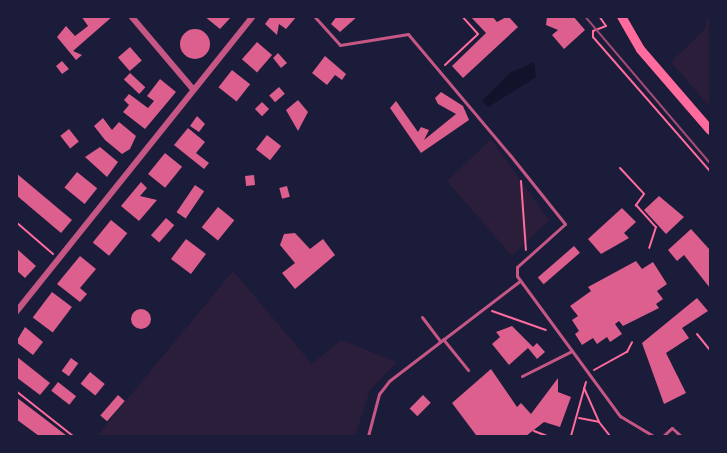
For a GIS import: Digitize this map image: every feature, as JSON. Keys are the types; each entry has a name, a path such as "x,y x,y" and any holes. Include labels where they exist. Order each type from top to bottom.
{"main road":[{"path":"621,16 640,49 711,130"}],"street":[{"path":"131,16 193,89"},
{"path":"16,312 253,16"}],"lane":[{"path":"314,16 340,45 408,34 566,224 518,267 520,281 620,416 642,435 653,436"},
{"path":"368,436 379,394 442,340 520,281"},
{"path":"422,317 468,370"},
{"path":"522,376 572,351"},
{"path":"663,436 672,428 681,436"}],"path":[{"path":"440,70 478,34 462,16"},
{"path":"599,16 606,26 593,37 711,171"},
{"path":"620,168 644,194 636,205 656,227 649,248"},
{"path":"526,175 521,183 526,259"},
{"path":"16,222 59,259"},
{"path":"711,296 711,304"},
{"path":"485,308 560,335"},
{"path":"697,334 711,350"},
{"path":"594,370 627,352 632,342"},
{"path":"588,375 574,412 579,418 599,422"},
{"path":"584,388 599,422 610,436"},
{"path":"16,391 73,436"},
{"path":"571,436 579,418"},
{"path":"534,431 547,436"}],"shaded area":[{"path":"707,17 710,17 710,107 671,62 705,29"},
{"path":"534,62 536,77 488,107 482,101 510,73"},
{"path":"491,139 549,220 512,256 447,181"},
{"path":"233,271 312,364 341,340 397,362 370,390 355,436 97,436"}],"building":[{"path":"81,16 113,16 73,51 82,55 76,60 57,37 66,26 75,36 88,26"},
{"path":"204,16 232,16 220,29"},
{"path":"271,16 297,16 286,29 279,24 277,35 265,24"},
{"path":"337,16 358,16 340,32 331,24"},
{"path":"470,16 492,16 497,22 508,16 518,27 463,78 452,66 486,33"},
{"path":"547,16 573,16 585,30 564,49 552,35 558,30 546,25"},
{"path":"195,29 205,34 210,44 205,54 195,59 185,54 180,44 185,34"},
{"path":"257,42 272,55 257,72 242,59"},
{"path":"130,47 142,61 130,71 118,57"},
{"path":"278,53 287,63 281,68 273,58"},
{"path":"325,56 346,74 342,80 335,75 327,85 312,73"},
{"path":"62,61 69,69 62,74 56,66"},
{"path":"232,70 250,84 237,101 218,87"},
{"path":"130,73 145,87 139,94 124,80"},
{"path":"160,79 176,92 145,129 123,112 129,105 124,100 129,94 148,108 154,101 147,96"},
{"path":"279,87 285,94 275,102 269,96"},
{"path":"441,92 463,106 469,120 421,153 390,108 396,101 418,132 421,127 429,130 424,140 456,114 438,104 435,98"},
{"path":"298,100 308,112 298,131 286,110"},
{"path":"262,102 269,109 262,116 255,109"},
{"path":"197,116 205,124 199,132 190,126"},
{"path":"103,118 112,130 119,122 136,136 130,149 122,154 105,140 94,126"},
{"path":"188,128 205,142 196,153 209,163 204,169 174,145"},
{"path":"69,129 79,142 70,148 60,136"},
{"path":"267,135 281,146 270,160 256,149"},
{"path":"100,147 118,162 107,177 85,157"},
{"path":"165,153 182,167 165,188 148,174"},
{"path":"77,172 97,188 85,204 64,188"},
{"path":"16,173 72,220 61,233 16,195"},
{"path":"254,175 255,185 246,186 245,176"},
{"path":"141,182 147,188 140,196 157,200 139,221 121,206"},
{"path":"195,185 204,191 186,219 177,212"},
{"path":"287,186 290,197 282,199 279,188"},
{"path":"659,196 684,217 666,234 644,210"},
{"path":"218,207 234,220 218,240 202,227"},
{"path":"622,208 636,222 624,233 629,238 601,254 588,239"},
{"path":"166,218 174,225 159,243 151,235"},
{"path":"111,220 127,233 109,256 93,243"},
{"path":"691,229 710,250 710,288 684,255 677,261 668,250"},
{"path":"295,233 310,249 323,239 335,255 295,289 282,273 295,263 280,245 284,234"},
{"path":"186,239 206,254 191,274 171,259"},
{"path":"574,246 580,253 544,284 538,277"},
{"path":"16,248 36,266 25,278 16,270"},
{"path":"80,256 96,269 80,288 87,294 80,302 57,284"},
{"path":"636,261 642,269 653,262 667,284 657,291 663,299 656,304 659,308 623,326 619,321 615,324 622,334 610,342 607,337 597,344 593,338 582,345 575,334 579,331 572,320 578,316 570,306 591,291 588,287"},
{"path":"52,292 72,307 53,333 33,318"},
{"path":"697,298 708,311 682,328 689,338 666,353 686,393 664,404 642,343"},
{"path":"141,309 148,312 151,319 148,326 141,329 134,326 131,319 134,312"},
{"path":"512,326 533,347 537,343 545,352 537,359 528,348 509,365 492,344 500,337 496,332"},
{"path":"25,327 43,342 33,355 16,342"},
{"path":"16,356 50,383 40,395 16,377"},
{"path":"71,358 78,363 69,376 62,371"},
{"path":"491,369 517,407 521,403 531,414 558,378 558,392 571,397 560,427 544,422 526,436 476,435 452,403"},
{"path":"90,372 105,384 95,396 81,384"},
{"path":"58,382 76,396 69,405 51,391"},
{"path":"118,395 125,401 107,421 100,415"},
{"path":"423,395 431,403 417,416 410,408"},
{"path":"16,397 67,436 39,436 16,419"}],"tram line":[{"path":"585,16 710,163"}]}
